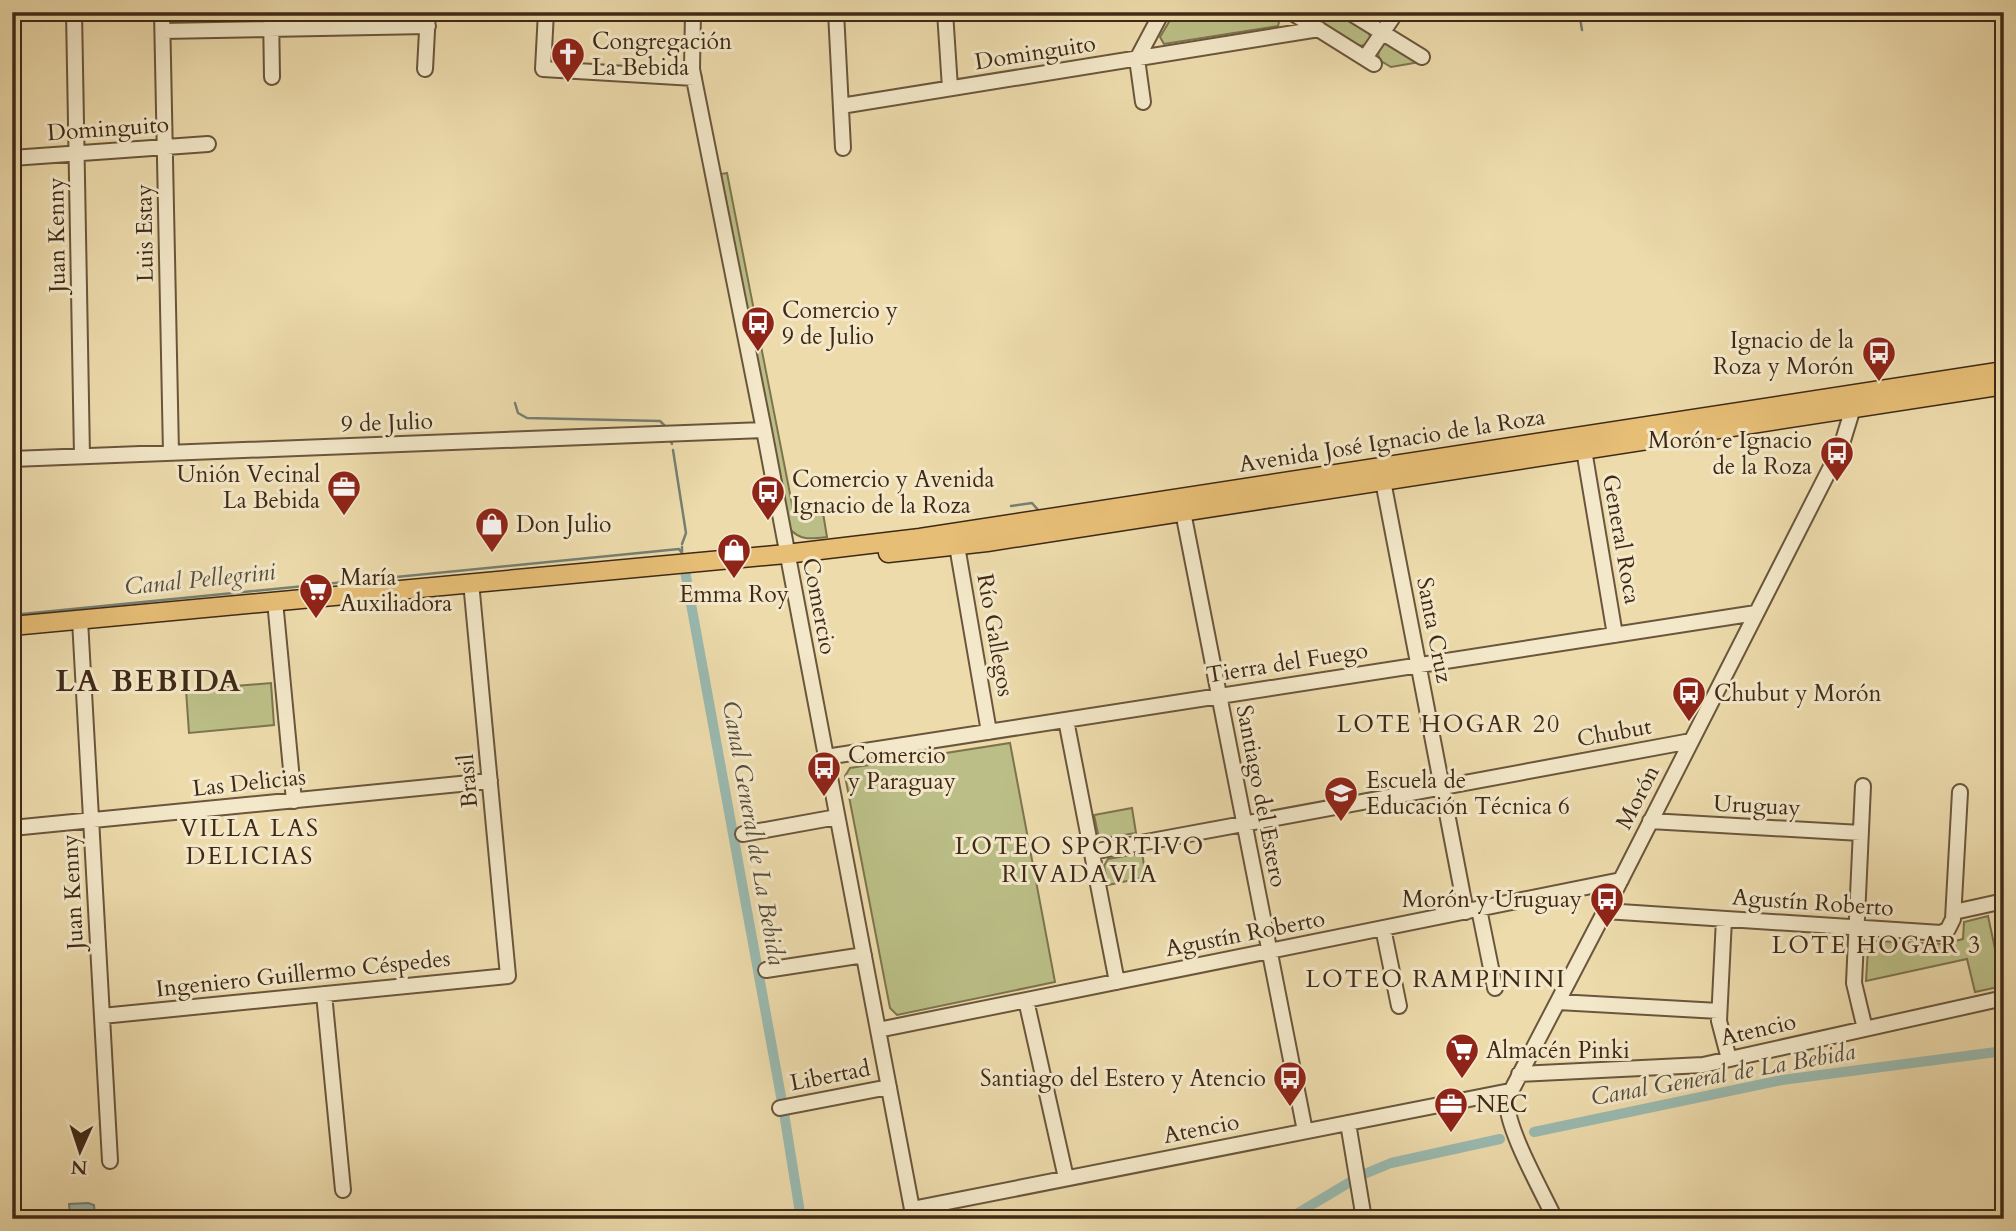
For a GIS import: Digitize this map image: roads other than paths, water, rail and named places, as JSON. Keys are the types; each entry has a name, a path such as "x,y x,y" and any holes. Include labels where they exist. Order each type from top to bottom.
{"main road":[{"name":"Avenida José Ignacio de la Roza","path":"786,554 827,556 957,546 1584,450 2004,371"},
{"name":"Avenida José Ignacio de la Roza","path":"12,626 786,554 941,535 1852,401 2004,385"}],"street":[{"name":"Juan Kenny","path":"74,12 82,457"},
{"name":"Luis Estay","path":"162,12 171,453"},
{"path":"271,12 272,77"},
{"path":"546,12 543,69 694,78"},
{"name":"Comercio","path":"693,12 691,61 694,78 864,955 910,1214"},
{"path":"836,12 844,148"},
{"path":"945,12 950,88"},
{"path":"1143,102 1136,59 1162,12"},
{"path":"1291,12 1370,61 1382,33 1393,17 1393,12"},
{"path":"1349,12 1422,57"},
{"path":"163,31 271,29 428,19 425,69"},
{"name":"Dominguito","path":"841,106 1318,29"},
{"name":"Dominguito","path":"12,158 208,144"},
{"name":"Morón","path":"1510,1090 1621,880 1841,447 1852,401"},
{"name":"9 de Julio","path":"12,459 764,430"},
{"name":"General Roca","path":"1584,450 1615,635"},
{"name":"Santa Cruz","path":"1384,481 1442,787 1472,910 1495,988"},
{"name":"Santiago del Estero","path":"1183,512 1305,1131"},
{"name":"Río Gallegos","path":"957,546 989,732"},
{"name":"Brasil","path":"471,582 508,976"},
{"path":"275,601 293,801"},
{"name":"Tierra del Fuego","path":"826,757 1756,613"},
{"name":"Juan Kenny","path":"80,620 110,1161"},
{"path":"1066,720 1117,982"},
{"name":"Chubut","path":"1092,852 1691,741"},
{"name":"Las Delicias","path":"12,828 490,781"},
{"path":"1863,786 1854,983 1865,1029"},
{"path":"1960,792 1954,912 2004,901"},
{"path":"744,834 837,817"},
{"name":"Uruguay","path":"1650,821 1861,833"},
{"name":"Agustín Roberto","path":"878,1030 1621,880"},
{"name":"Agustín Roberto","path":"1605,911 1941,933 1951,924 1954,912"},
{"path":"1724,919 1718,1021 1729,1059"},
{"path":"1383,928 1399,1006"},
{"path":"766,970 864,955"},
{"name":"Ingeniero Guillermo Céspedes","path":"102,1016 508,976"},
{"path":"324,994 343,1190"},
{"name":"Atencio","path":"1519,1074 1703,1065 2004,998"},
{"path":"1026,1000 1066,1178"},
{"path":"1558,1002 1719,1012"},
{"name":"Libertad","path":"780,1108 889,1087"},
{"path":"1510,1090 1507,1099 1508,1114 1555,1219"},
{"name":"Atencio","path":"910,1214 1066,1178 1510,1090"},
{"path":"1348,1123 1364,1219"}],"water":[{"path":"69,1204 94,1205 95,1216 76,1217 70,1214"}],"waterway":[{"path":"1579,12 1582,30"},
{"path":"515,403 518,413 527,418 660,421 667,428"},
{"path":"673,450 686,533 682,544"},
{"path":"1011,506 1032,503 1039,511"},
{"name":"Canal Pellegrini","path":"12,615 679,549 682,553 682,547"},
{"name":"Canal General de La Bebida","path":"685,571 782,1102"},
{"name":"Canal General de La Bebida","path":"1534,1132 1782,1080 2004,1051"},
{"name":"Canal General de La Bebida","path":"784,1113 801,1219"},
{"name":"Canal General de La Bebida","path":"1362,1175 1391,1163 1500,1139"},
{"name":"Canal General de La Bebida","path":"1288,1219 1350,1182"}],"place":[{"name":"Congregación La Bebida","path":"568,84"},
{"name":"Comercio y 9 de Julio","path":"758,353"},
{"name":"Ignacio de la Roza y Morón","path":"1879,383"},
{"name":"Morón e Ignacio de la Roza","path":"1837,483"},
{"name":"Unión Vecinal La Bebida","path":"344,517"},
{"name":"Comercio y Avenida Ignacio de la Roza","path":"768,522"},
{"name":"Don Julio","path":"492,554"},
{"name":"Emma Roy","path":"734,580"},
{"name":"María Auxiliadora","path":"316,620"},
{"name":"Chubut y Morón","path":"1689,723"},
{"name":"Comercio y Paraguay","path":"824,798"},
{"name":"Escuela de Educación Técnica 6","path":"1341,823"},
{"name":"Morón y Uruguay","path":"1607,929"},
{"name":"Almacén Pinki","path":"1462,1080"},
{"name":"Santiago del Estero y Atencio","path":"1290,1108"},
{"name":"NEC","path":"1451,1134"}],"district":[{"name":"LA BEBIDA","path":"149,681"},
{"name":"LOTE HOGAR 20","path":"1449,724"},
{"name":"VILLA LAS DELICIAS","path":"250,842"},
{"name":"LOTEO SPORTIVO RIVADAVIA","path":"1080,860"},
{"name":"LOTE HOGAR 3","path":"1877,945"},
{"name":"LOTEO RAMPININI","path":"1436,979"}]}
